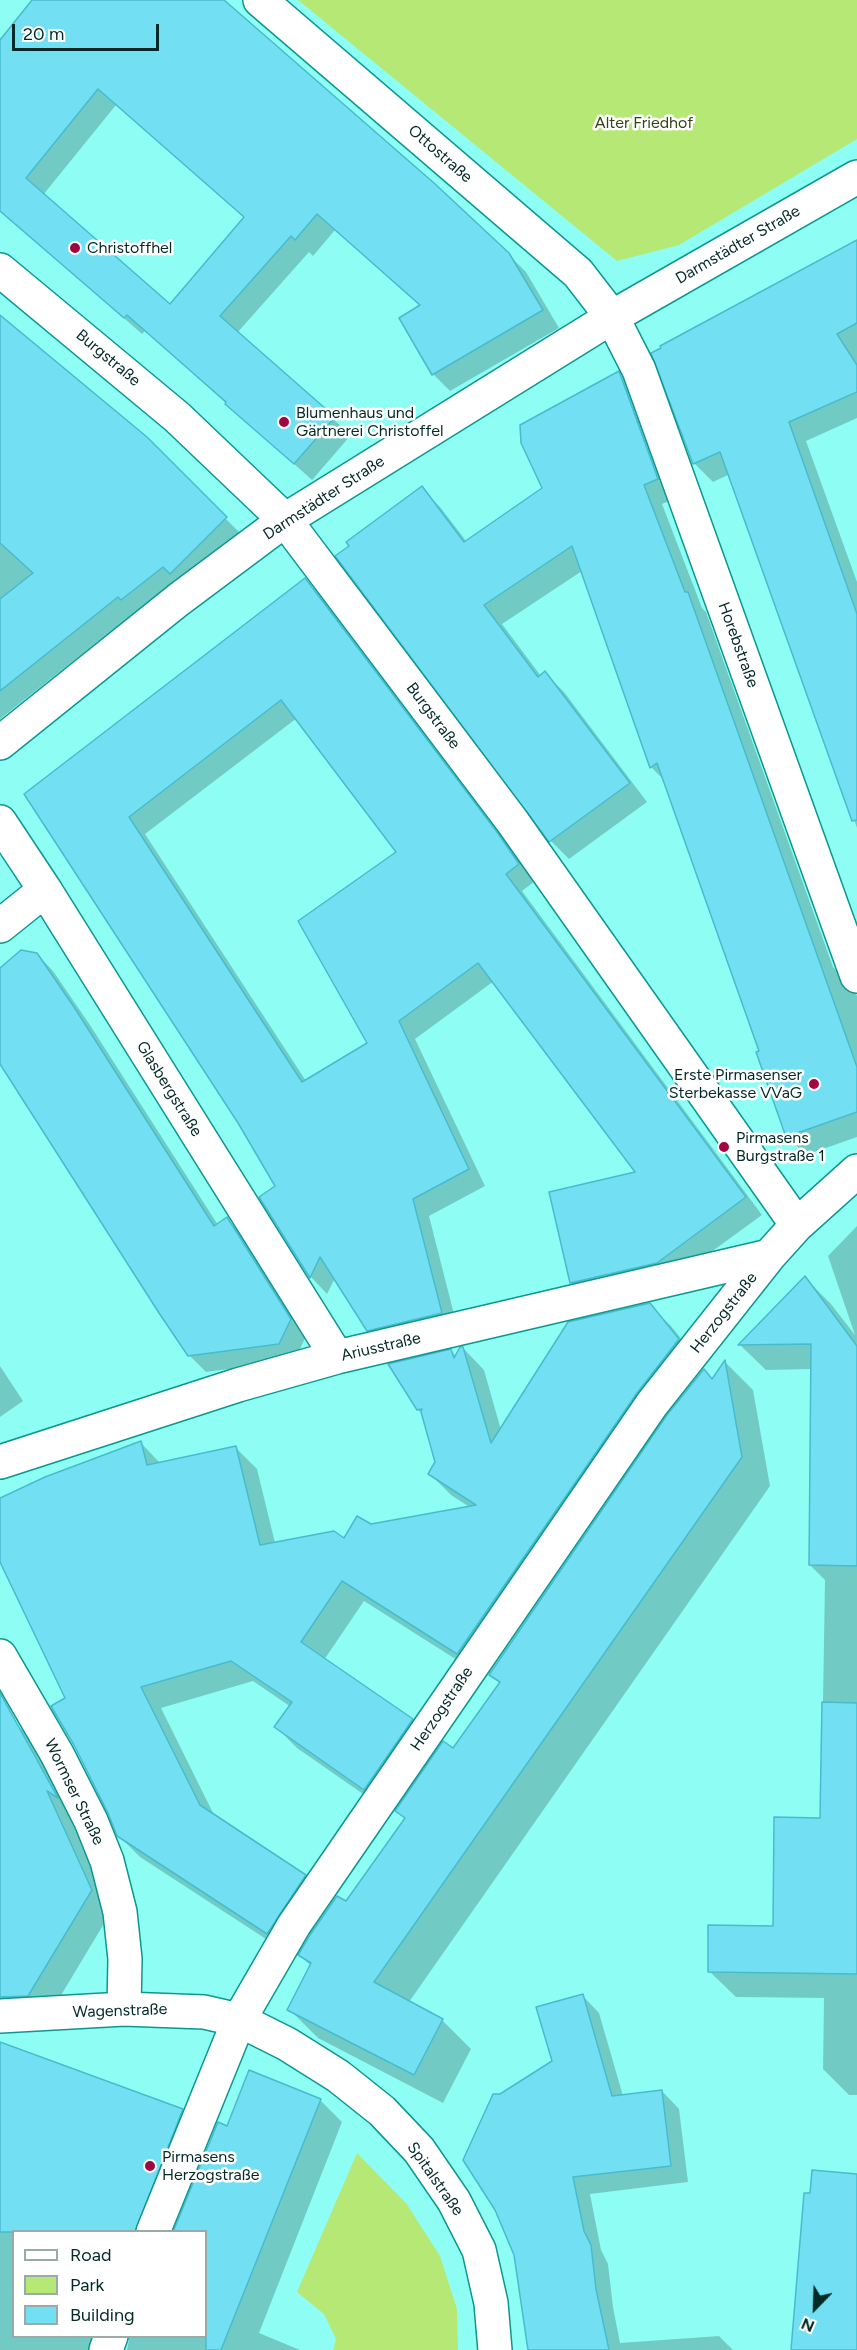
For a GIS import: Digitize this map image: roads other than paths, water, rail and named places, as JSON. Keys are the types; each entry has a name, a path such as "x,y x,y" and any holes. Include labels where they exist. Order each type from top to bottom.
{"street":[{"name":"Ottostraße","path":"260,0 578,273 612,317"},
{"name":"Darmstädter Straße","path":"0,743 178,600 285,520 612,317 857,177"},
{"name":"Burgstraße","path":"0,270 177,417 285,520 512,821 797,1225"},
{"name":"Horebstraße","path":"612,317 639,370 857,976"},
{"name":"Glasbergstraße","path":"0,822 45,890 337,1357"},
{"path":"0,926 45,890"},
{"name":"Herzogstraße","path":"154,2230 239,2020 294,1925 652,1404 769,1256 797,1225 857,1171"},
{"name":"Ariusstraße","path":"0,1462 238,1385 337,1357 769,1256"},
{"name":"Wormser Straße","path":"0,1656 57,1754 91,1821 107,1861 120,1912 125,1959 124,2009"},
{"name":"Wagenstraße","path":"0,2016 124,2009 204,2012 239,2020"},
{"name":"Spitalstraße","path":"239,2020 287,2044 338,2076 382,2111 419,2150 454,2201 479,2250 491,2303 495,2350"}],"place":[{"name":"Christoffhel","path":"75,248"},
{"name":"Blumenhaus und Gärtnerei Christoffel","path":"284,422"},
{"name":"Erste Pirmasenser Sterbekasse VVaG","path":"814,1084"},
{"name":"Pirmasens Burgstraße 1","path":"724,1147"},
{"name":"Pirmasens Herzogstraße","path":"150,2166"}],"park label":[{"name":"Alter Friedhof","path":"644,123"}]}
